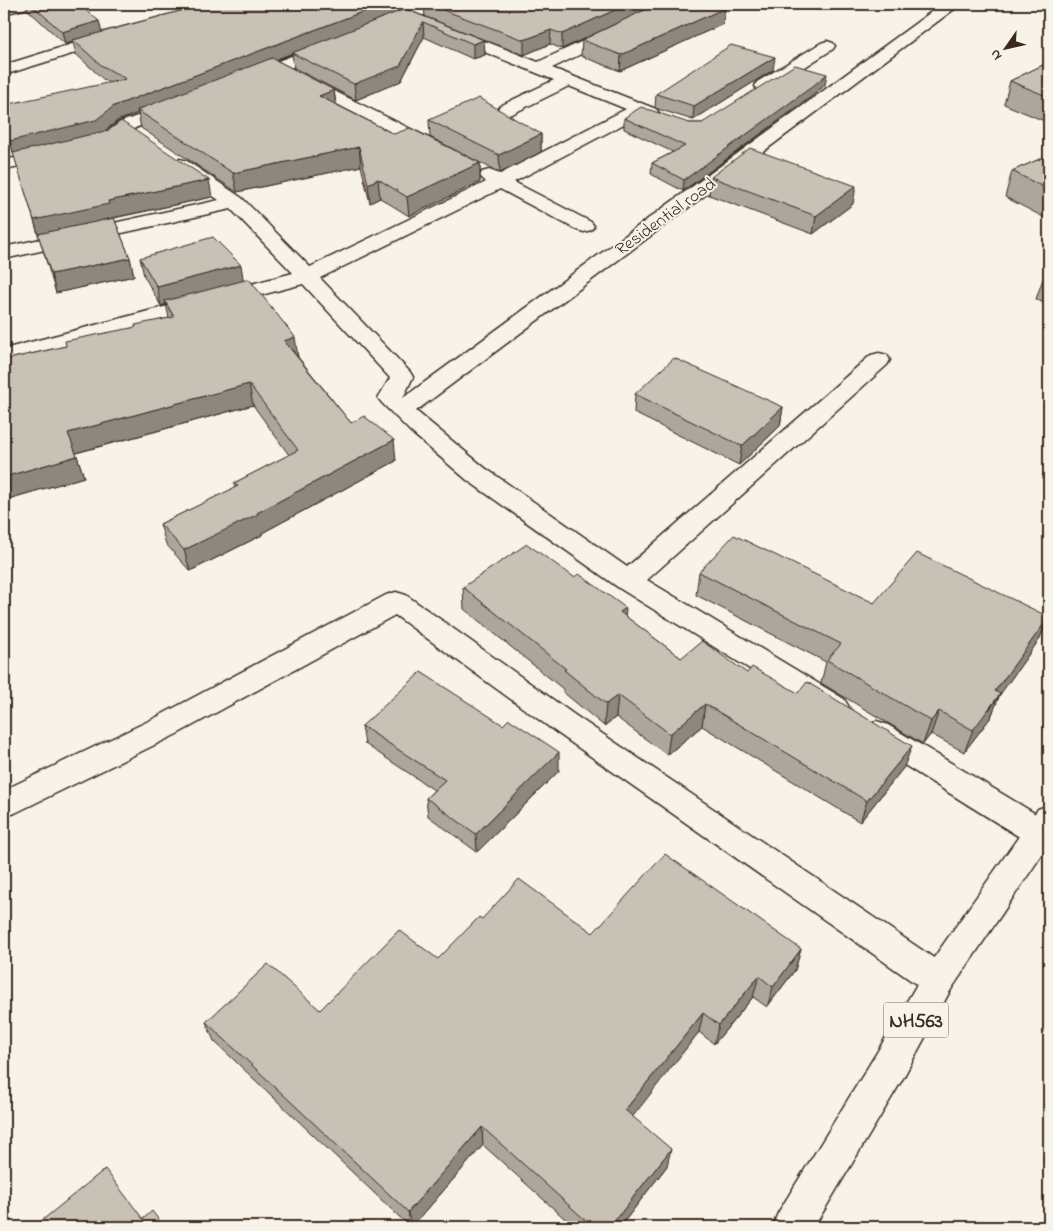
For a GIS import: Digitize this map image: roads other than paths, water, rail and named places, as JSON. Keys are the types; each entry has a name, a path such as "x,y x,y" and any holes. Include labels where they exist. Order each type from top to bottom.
{"main road":[{"path":"4,10 26,4"},
{"path":"363,34 438,4"},
{"path":"539,68 674,4"},
{"name":"Residential road","path":"402,410 952,4"},
{"path":"407,17 539,68 638,110 667,119"},
{"path":"4,70 127,32"},
{"path":"240,82 346,40"},
{"path":"753,92 827,46"},
{"path":"276,68 448,154"},
{"path":"506,110 568,80"},
{"path":"4,165 29,161 107,141 132,132 187,103"},
{"path":"4,356 307,276 500,182 638,110"},
{"path":"164,154 235,202 402,377 390,398 419,427 476,474 628,581 1044,826"},
{"path":"474,168 584,226"},
{"path":"4,253 235,202"},
{"path":"628,581 879,360"},
{"path":"4,804 166,726 396,602 582,735 938,980"},
{"name":"NH563","path":"792,1227 889,1067 938,980 1044,826"}]}
